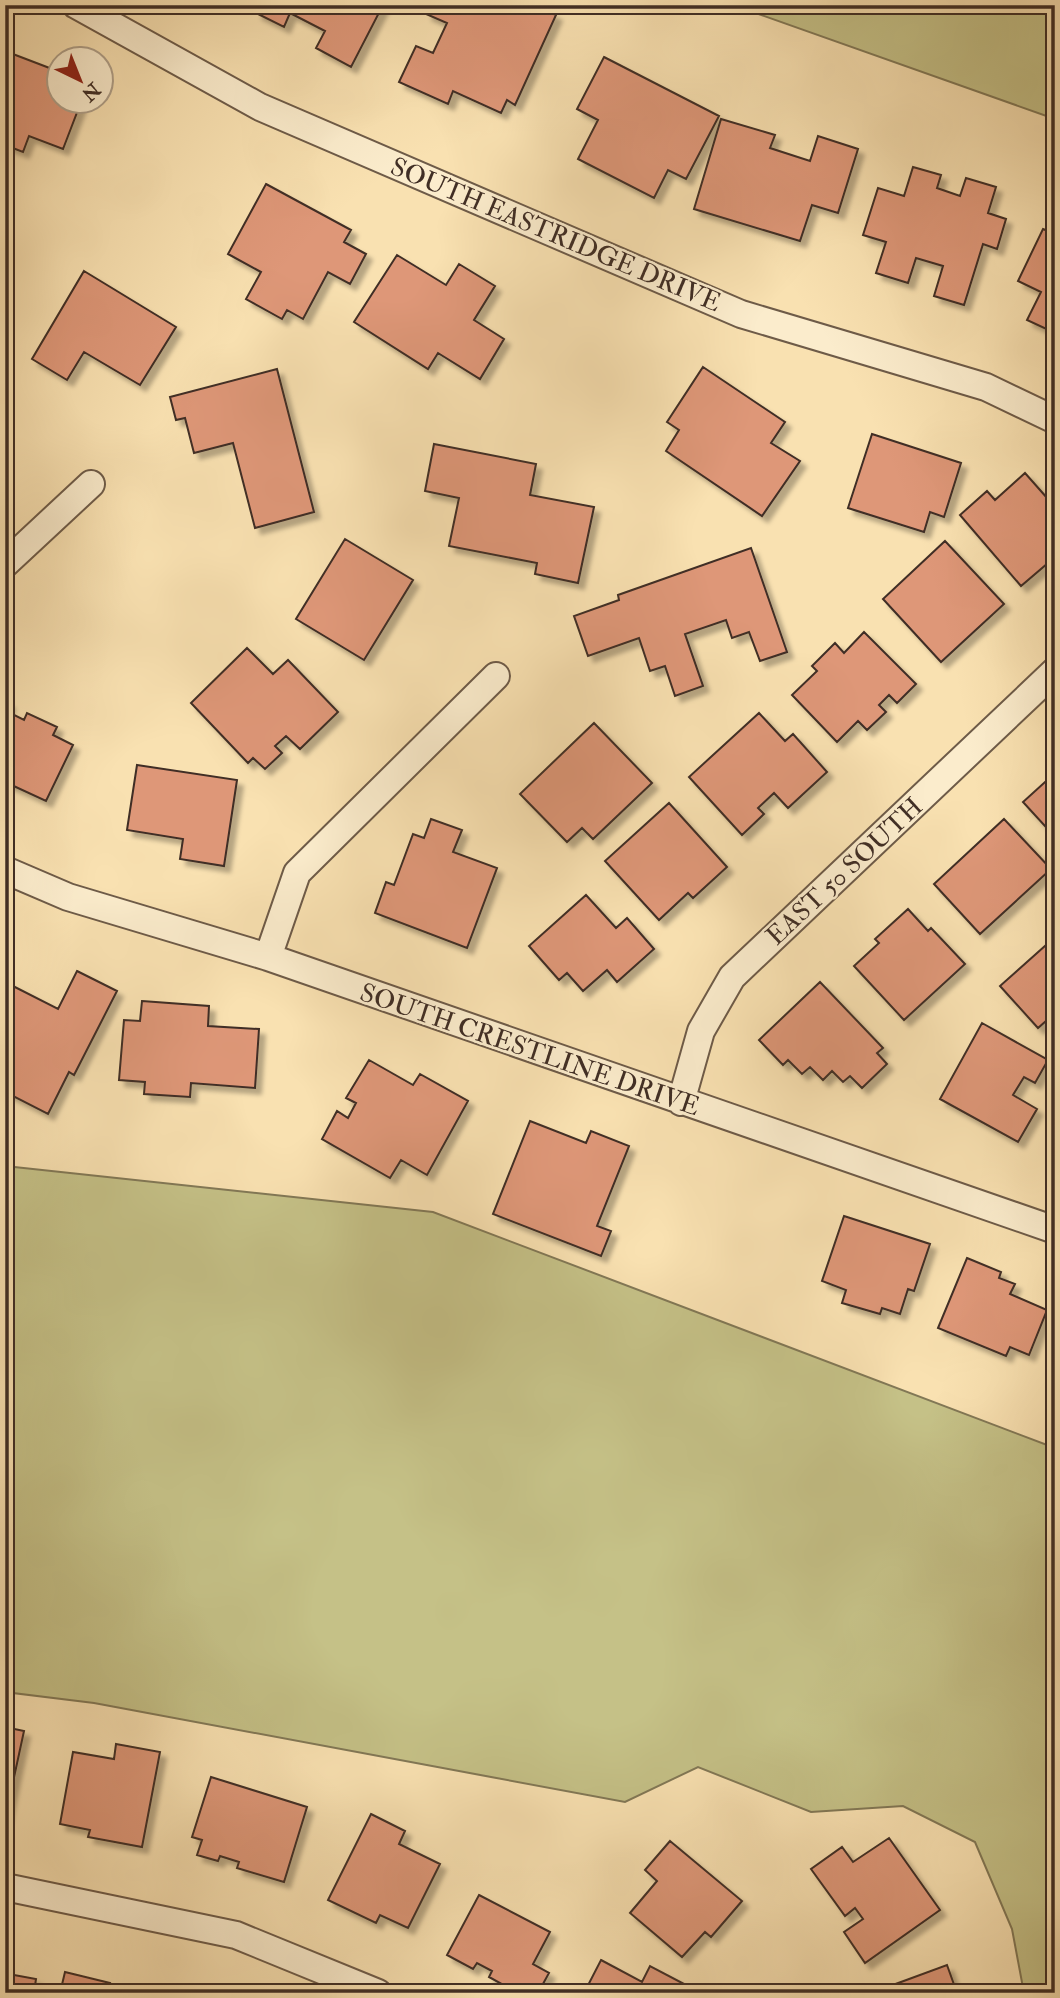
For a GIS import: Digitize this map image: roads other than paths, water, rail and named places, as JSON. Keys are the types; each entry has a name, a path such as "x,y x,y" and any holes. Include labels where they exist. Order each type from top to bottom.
{"street":[{"name":"SOUTH EASTRIDGE DRIVE","path":"76,5 260,107 741,314 986,387 1055,420"},
{"path":"5,564 91,484"},
{"name":"EAST 50 SOUTH","path":"681,1102 701,1031 732,977 1055,671"},
{"path":"268,957 297,873 496,676"},
{"name":"SOUTH CRESTLINE DRIVE","path":"5,870 68,897 268,957 681,1102 1053,1224"},
{"path":"5,1887 236,1935 378,1993"}]}
